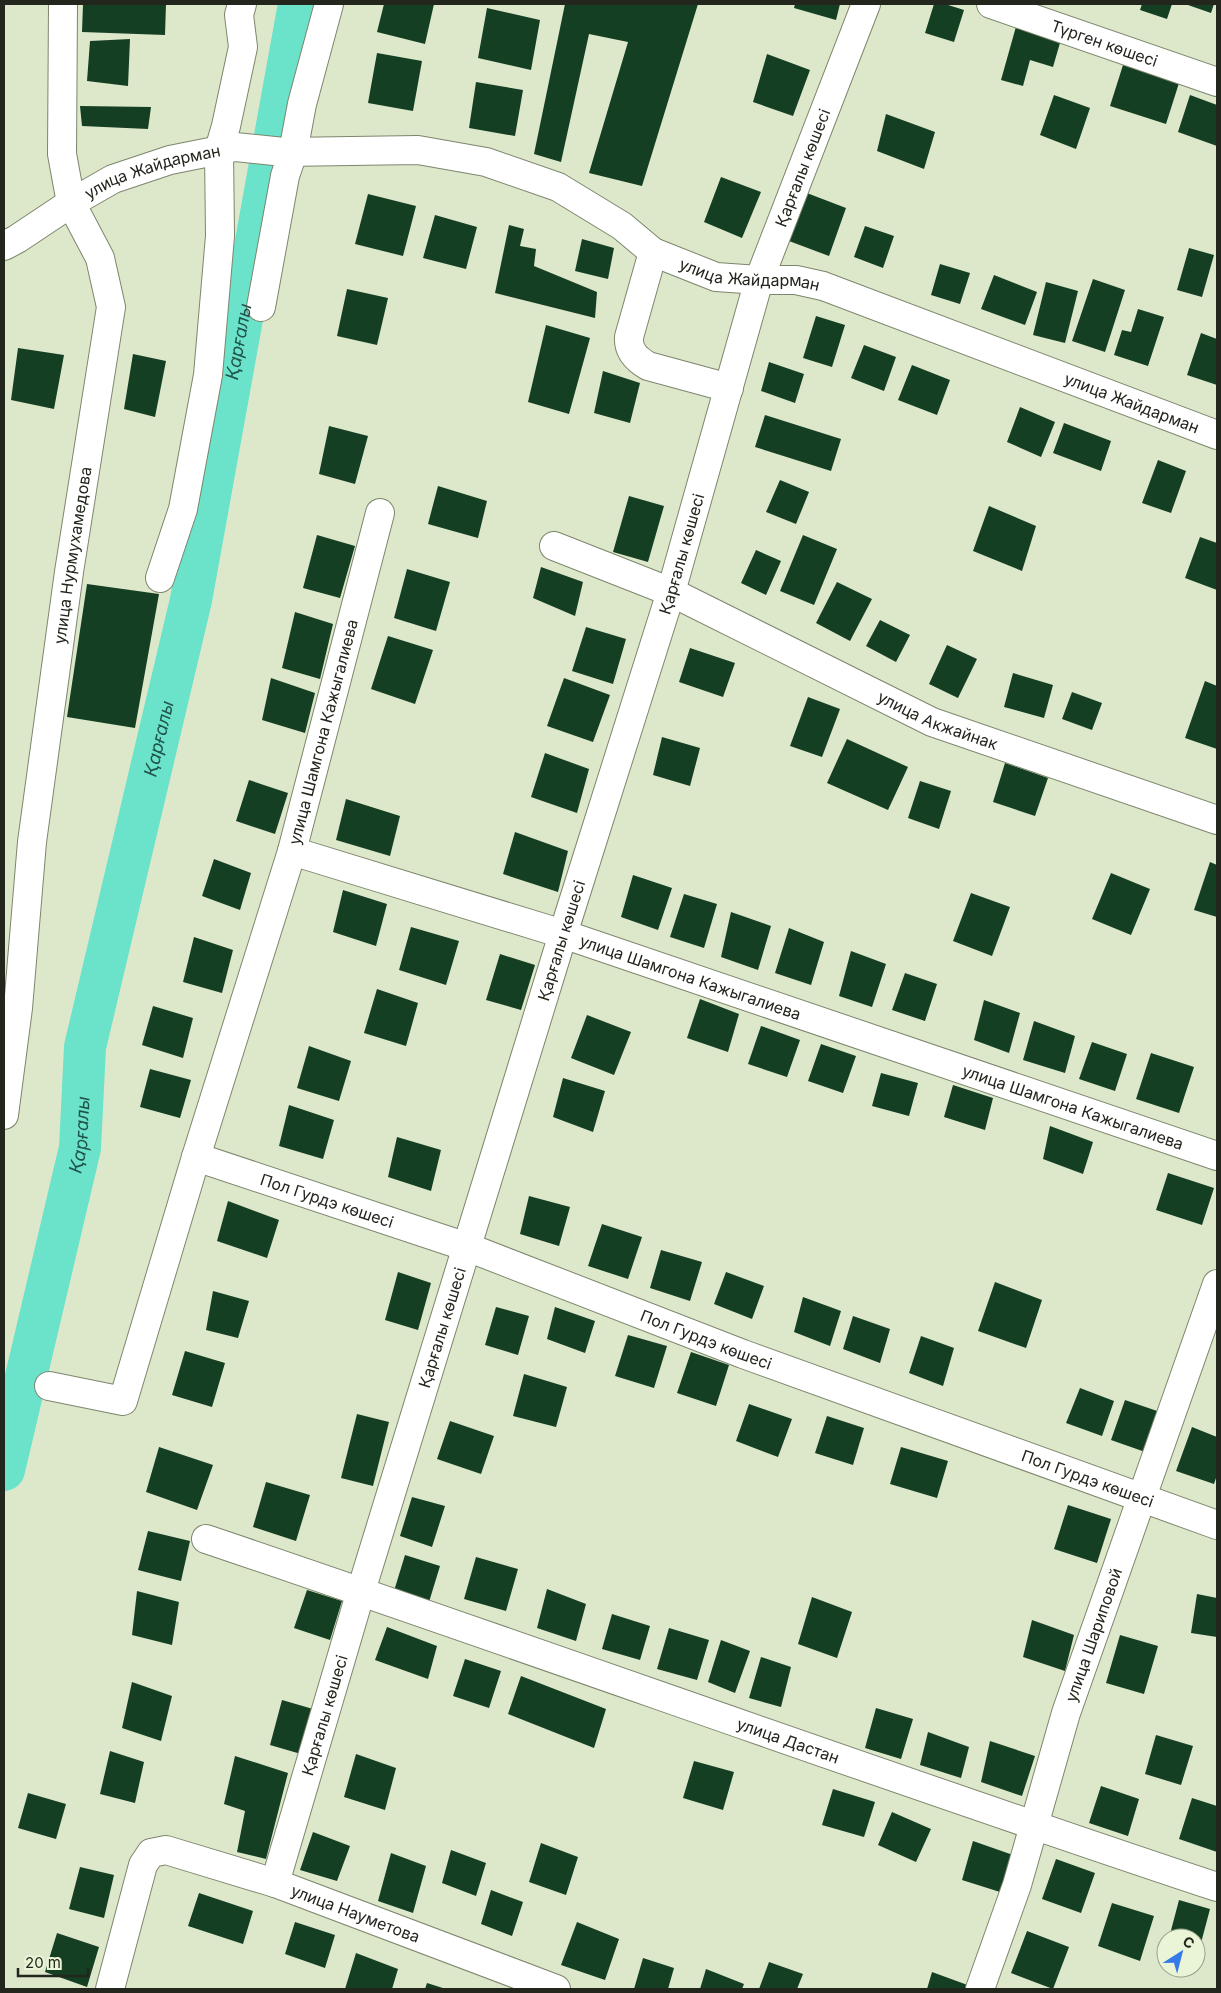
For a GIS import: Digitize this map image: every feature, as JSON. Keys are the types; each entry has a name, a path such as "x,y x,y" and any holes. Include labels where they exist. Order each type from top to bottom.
{"street":[{"name":"улица Нурмухамедова","path":"4,1115 6,1077 18,1008 32,842 70,572 111,307 100,258 71,202 62,154 63,4"},
{"path":"160,578 183,509 208,375 227,148 226,126 243,47 239,15 242,4"},
{"path":"261,307 288,152 329,4"},
{"name":"Қарғалы көшесі","path":"275,1883 361,1591 562,934 671,592 759,280 866,4"},
{"name":"Түрген көшесі","path":"991,4 1217,82"},
{"name":"улица Жайдарман","path":"4,246 71,202 113,179 170,160 227,148 288,152 418,150 486,162 558,187 622,226 654,252 716,277 796,280 824,286 1217,434"},
{"path":"654,252 629,337 630,350 648,366 729,388"},
{"name":"улица Шамгона Кажыгалиева","path":"380,513 292,851 562,934 1217,1156"},
{"name":"улица Акжайнак","path":"554,546 671,592 932,722 1217,820"},
{"path":"49,1386 123,1401 196,1157 292,851"},
{"name":"Пол Гурдэ көшесі","path":"196,1157 467,1247 742,1354 1217,1525"},
{"name":"улица Шариповой","path":"980,1989 1017,1885 1066,1713 1217,1284"},
{"name":"улица Дастан","path":"206,1539 361,1591 1033,1826 1217,1887"},
{"name":"улица Науметова","path":"110,1989 143,1865 151,1853 166,1850 275,1883 556,1989"}],"building":[{"path":"83,4 166,4 165,35 82,32"},
{"path":"384,4 434,4 425,44 377,32"},
{"path":"565,4 698,4 642,186 589,173 628,42 589,34 561,162 534,154"},
{"path":"795,4 840,4 836,20 794,8"},
{"path":"934,4 945,4 964,10 954,42 925,33"},
{"path":"1142,4 1172,4 1167,19 1140,10"},
{"path":"1185,4 1214,4 1211,13"},
{"path":"487,8 540,20 531,70 478,58"},
{"path":"1017,23 1062,36 1053,67 1030,60 1023,86 1001,80"},
{"path":"130,39 128,86 87,81 90,41"},
{"path":"377,53 422,61 413,111 368,103"},
{"path":"767,54 810,70 793,116 753,102"},
{"path":"1123,65 1179,83 1166,124 1110,106"},
{"path":"476,82 523,90 515,136 469,128"},
{"path":"1054,95 1090,108 1076,149 1040,135"},
{"path":"1190,95 1217,105 1217,146 1178,132"},
{"path":"80,106 151,107 148,129 82,126"},
{"path":"886,114 935,132 924,169 877,151"},
{"path":"721,177 761,192 742,238 704,222"},
{"path":"799,190 846,208 829,256 781,238"},
{"path":"368,194 416,206 403,256 355,244"},
{"path":"435,215 477,227 466,269 423,258"},
{"path":"509,225 524,229 520,246 536,249 534,266 597,292 595,318 495,293"},
{"path":"865,226 894,236 883,268 854,257"},
{"path":"582,239 614,248 608,279 575,271"},
{"path":"1189,248 1214,255 1202,297 1177,290"},
{"path":"940,264 970,273 960,304 931,295"},
{"path":"994,275 1037,292 1025,325 981,309"},
{"path":"1093,279 1125,290 1105,352 1072,341"},
{"path":"1046,282 1078,291 1065,343 1033,335"},
{"path":"347,289 388,298 377,345 337,336"},
{"path":"1138,309 1164,317 1148,366 1114,355 1122,330 1131,332"},
{"path":"816,316 845,325 832,367 803,358"},
{"path":"546,325 590,338 569,414 528,402"},
{"path":"1201,333 1217,339 1217,385 1187,375"},
{"path":"864,345 896,357 884,391 851,378"},
{"path":"18,348 64,355 54,409 11,400"},
{"path":"133,354 166,361 155,417 124,409"},
{"path":"769,362 804,374 795,403 761,391"},
{"path":"912,365 950,380 937,415 898,400"},
{"path":"603,371 640,383 630,423 594,413"},
{"path":"1020,407 1055,422 1041,457 1007,442"},
{"path":"765,415 841,439 831,471 755,447"},
{"path":"1064,423 1111,441 1101,471 1053,453"},
{"path":"329,426 368,436 355,484 319,474"},
{"path":"1158,460 1186,471 1171,513 1142,503"},
{"path":"780,480 809,492 796,524 766,512"},
{"path":"438,486 487,501 478,538 428,524"},
{"path":"629,496 664,506 648,562 613,552"},
{"path":"989,506 1036,526 1022,571 973,551"},
{"path":"317,535 355,546 340,598 303,588"},
{"path":"803,535 837,549 814,605 780,591"},
{"path":"1200,537 1217,543 1217,590 1185,578"},
{"path":"756,550 781,561 766,595 741,583"},
{"path":"541,567 583,582 575,616 533,598"},
{"path":"407,569 450,582 436,631 394,618"},
{"path":"837,582 872,599 850,641 816,623"},
{"path":"87,584 159,594 135,728 67,717"},
{"path":"295,612 333,624 320,679 282,668"},
{"path":"880,620 910,635 896,662 866,646"},
{"path":"586,627 626,639 613,684 572,671"},
{"path":"388,636 433,650 415,704 371,689"},
{"path":"947,645 977,659 958,698 929,684"},
{"path":"690,648 735,663 723,697 679,682"},
{"path":"1013,673 1053,685 1044,718 1004,707"},
{"path":"271,678 315,693 305,733 262,720"},
{"path":"564,678 610,695 593,742 547,726"},
{"path":"1205,681 1217,686 1217,749 1185,738"},
{"path":"1072,692 1102,703 1092,730 1062,719"},
{"path":"808,697 840,709 822,757 790,746"},
{"path":"662,737 700,748 690,786 653,775"},
{"path":"847,739 908,767 888,810 827,783"},
{"path":"545,753 589,769 577,813 531,797"},
{"path":"1005,763 1048,778 1035,816 993,802"},
{"path":"249,780 288,793 275,834 236,821"},
{"path":"920,781 951,791 939,829 908,818"},
{"path":"346,799 400,816 390,856 336,840"},
{"path":"515,832 568,851 558,892 503,874"},
{"path":"214,859 251,873 240,910 202,896"},
{"path":"1210,862 1217,865 1217,917 1194,910"},
{"path":"1111,873 1150,889 1131,935 1092,919"},
{"path":"633,875 672,888 658,930 621,917"},
{"path":"343,890 387,904 376,946 333,932"},
{"path":"971,893 1010,907 992,956 953,941"},
{"path":"684,894 717,904 704,948 670,937"},
{"path":"731,912 771,926 758,970 721,957"},
{"path":"411,927 459,941 446,985 399,970"},
{"path":"789,928 824,942 811,985 775,973"},
{"path":"194,937 233,950 222,993 183,982"},
{"path":"851,951 886,964 872,1007 839,996"},
{"path":"500,954 535,965 521,1010 486,1000"},
{"path":"905,973 937,984 925,1021 892,1010"},
{"path":"377,989 418,1003 406,1046 364,1033"},
{"path":"700,999 739,1014 728,1052 687,1038"},
{"path":"984,1000 1020,1013 1009,1053 974,1040"},
{"path":"153,1006 193,1018 183,1058 142,1045"},
{"path":"587,1015 631,1032 614,1075 571,1058"},
{"path":"1034,1021 1075,1036 1065,1073 1023,1060"},
{"path":"761,1026 800,1040 787,1077 748,1064"},
{"path":"1092,1042 1127,1054 1115,1091 1079,1079"},
{"path":"821,1044 856,1056 843,1093 808,1081"},
{"path":"309,1046 351,1061 339,1101 297,1088"},
{"path":"1151,1053 1194,1067 1179,1113 1136,1099"},
{"path":"150,1069 191,1080 180,1118 140,1107"},
{"path":"881,1073 918,1083 909,1116 872,1106"},
{"path":"563,1078 605,1091 593,1132 553,1117"},
{"path":"953,1085 993,1098 985,1130 944,1117"},
{"path":"289,1105 334,1120 323,1159 279,1146"},
{"path":"1050,1126 1093,1142 1083,1174 1043,1159"},
{"path":"397,1137 441,1150 431,1191 388,1177"},
{"path":"1168,1173 1214,1188 1202,1225 1156,1210"},
{"path":"529,1196 570,1207 559,1246 520,1234"},
{"path":"228,1201 279,1220 267,1258 217,1241"},
{"path":"602,1224 642,1237 628,1279 588,1266"},
{"path":"661,1250 702,1262 690,1301 650,1288"},
{"path":"398,1272 431,1283 418,1330 385,1320"},
{"path":"726,1272 764,1286 752,1319 714,1304"},
{"path":"995,1282 1042,1300 1026,1348 978,1331"},
{"path":"213,1291 249,1301 238,1338 206,1330"},
{"path":"803,1297 841,1311 830,1346 794,1332"},
{"path":"496,1307 529,1316 518,1355 485,1345"},
{"path":"555,1307 595,1321 585,1353 547,1339"},
{"path":"853,1316 890,1329 880,1363 843,1349"},
{"path":"628,1335 667,1346 654,1388 615,1376"},
{"path":"921,1336 954,1348 943,1386 909,1373"},
{"path":"185,1351 225,1363 212,1407 172,1395"},
{"path":"691,1352 729,1365 716,1406 677,1393"},
{"path":"524,1374 567,1387 556,1427 513,1416"},
{"path":"1080,1388 1114,1401 1102,1436 1066,1423"},
{"path":"1125,1400 1163,1413 1148,1453 1111,1440"},
{"path":"749,1404 792,1419 778,1457 736,1441"},
{"path":"357,1414 389,1422 373,1486 341,1478"},
{"path":"827,1416 864,1428 853,1465 815,1453"},
{"path":"450,1421 494,1436 481,1474 437,1459"},
{"path":"1192,1427 1217,1437 1217,1475 1214,1484 1176,1471"},
{"path":"159,1447 213,1465 197,1510 146,1492"},
{"path":"901,1447 948,1461 937,1498 890,1484"},
{"path":"266,1482 310,1495 296,1541 253,1527"},
{"path":"412,1497 445,1506 432,1547 400,1536"},
{"path":"1068,1505 1111,1519 1097,1563 1054,1549"},
{"path":"148,1531 190,1541 181,1581 138,1570"},
{"path":"405,1555 440,1566 429,1602 394,1591"},
{"path":"476,1557 518,1569 506,1611 464,1599"},
{"path":"547,1589 586,1604 576,1641 537,1628"},
{"path":"307,1590 342,1601 330,1640 294,1628"},
{"path":"137,1591 179,1602 172,1645 132,1635"},
{"path":"1197,1594 1217,1598 1217,1637 1191,1633"},
{"path":"812,1597 852,1612 837,1658 798,1644"},
{"path":"612,1614 650,1626 640,1660 602,1649"},
{"path":"1032,1620 1074,1635 1065,1671 1023,1657"},
{"path":"387,1627 437,1646 428,1679 375,1660"},
{"path":"669,1628 709,1640 697,1680 657,1669"},
{"path":"1120,1635 1158,1646 1144,1694 1106,1683"},
{"path":"721,1640 750,1651 735,1693 708,1682"},
{"path":"761,1657 791,1667 781,1707 749,1698"},
{"path":"465,1659 501,1671 489,1708 453,1696"},
{"path":"521,1676 606,1709 594,1748 508,1714"},
{"path":"132,1682 172,1696 161,1741 122,1728"},
{"path":"282,1700 313,1709 301,1754 270,1745"},
{"path":"876,1708 913,1719 901,1759 865,1748"},
{"path":"928,1732 969,1747 961,1778 920,1765"},
{"path":"1156,1735 1193,1746 1181,1785 1145,1774"},
{"path":"990,1741 1035,1756 1022,1796 981,1782"},
{"path":"110,1751 144,1762 135,1803 100,1794"},
{"path":"356,1754 396,1768 385,1810 344,1797"},
{"path":"235,1756 288,1773 266,1859 237,1852 245,1811 224,1804"},
{"path":"694,1761 734,1772 723,1810 683,1798"},
{"path":"1101,1786 1139,1799 1128,1836 1089,1823"},
{"path":"833,1789 875,1802 864,1837 822,1825"},
{"path":"28,1793 66,1804 56,1839 18,1828"},
{"path":"1192,1798 1217,1806 1217,1852 1179,1839"},
{"path":"892,1812 931,1829 916,1862 878,1845"},
{"path":"313,1832 350,1846 337,1881 300,1870"},
{"path":"973,1841 1013,1855 1000,1892 962,1880"},
{"path":"541,1843 578,1857 566,1895 529,1882"},
{"path":"451,1850 486,1863 476,1896 442,1883"},
{"path":"391,1853 426,1866 413,1913 378,1901"},
{"path":"1056,1859 1095,1873 1081,1913 1042,1899"},
{"path":"80,1867 114,1875 104,1918 69,1909"},
{"path":"491,1890 523,1902 512,1936 481,1924"},
{"path":"199,1893 253,1911 243,1944 188,1926"},
{"path":"1179,1900 1210,1909 1205,1928 1172,1928"},
{"path":"1112,1903 1154,1916 1140,1961 1098,1946"},
{"path":"295,1922 335,1935 325,1968 285,1954"},
{"path":"577,1922 619,1939 605,1980 561,1965"},
{"path":"1027,1931 1069,1947 1053,1989 1011,1973"},
{"path":"57,1933 99,1947 87,1987 45,1972"},
{"path":"356,1953 398,1969 392,1989 345,1989"},
{"path":"643,1958 674,1968 668,1989 634,1989"},
{"path":"769,1962 803,1974 797,1989 759,1989"},
{"path":"706,1969 744,1984 742,1989 700,1989"},
{"path":"932,1972 973,1987 973,1989 927,1989"},
{"path":"427,1983 446,1989 425,1989"}],"waterway":[{"name":"Қарғалы","path":"4,1470 80,1148 85,1047 191,600 299,4"}]}
